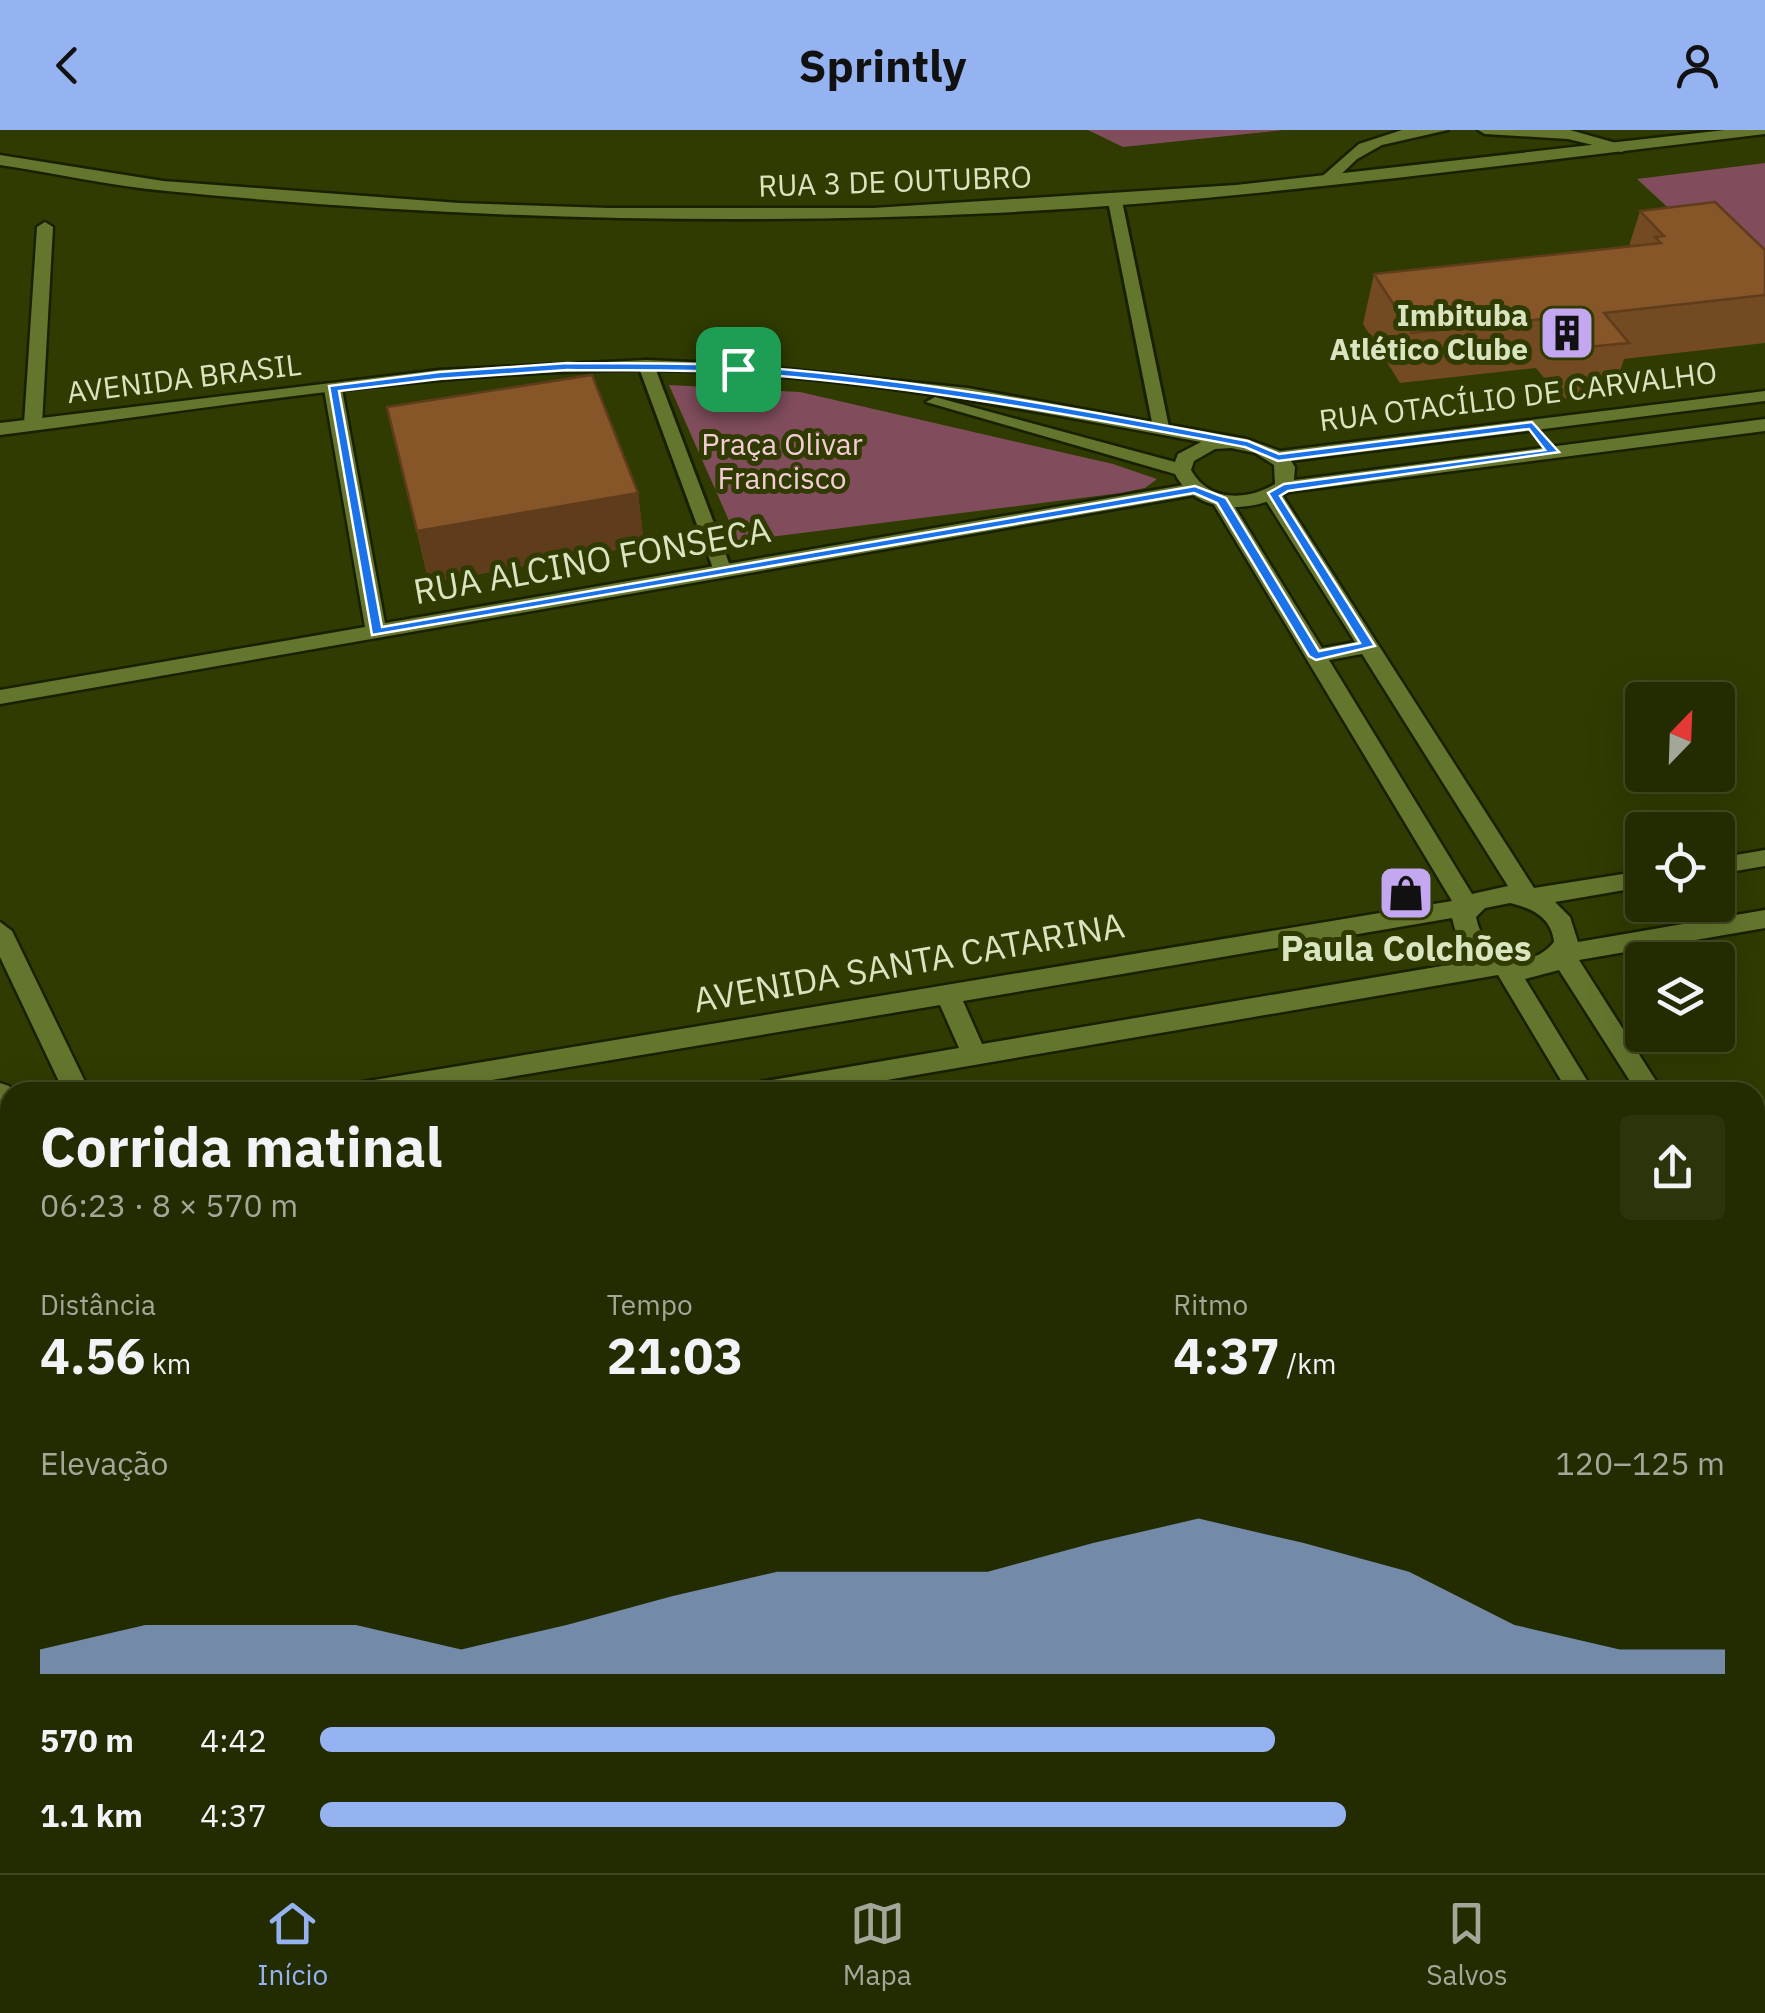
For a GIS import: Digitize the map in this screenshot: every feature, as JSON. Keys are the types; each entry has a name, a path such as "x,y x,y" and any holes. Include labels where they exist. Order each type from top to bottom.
{"street":[{"path":"1326,180 1352,152 1391,132 1440,130"},
{"path":"1485,130 1568,134 1622,147"},
{"name":"RUA 3 DE OUTUBRO","path":"0,158 164,186 458,208 608,214 873,213 1116,201 1765,130"},
{"path":"33,424 45,227"},
{"name":"AVENIDA BRASIL","path":"0,429 504,370 646,366 853,379 984,396 1161,427 1264,450 1278,458"},
{"name":"AVENIDA BRASIL","path":"853,379 1182,470"},
{"path":"333,389 376,632"},
{"path":"1756,397 1765,422"},
{"name":"RUA OTACÍLIO DE CARVALHO","path":"1278,458 1756,397"},
{"name":"RUA OTACÍLIO DE CARVALHO","path":"1221,500 1249,502 1278,491 1765,422"},
{"path":"1532,425 1553,452"},
{"path":"1231,442 1195,450 1185,458 1182,470 1195,489 1221,500 1468,907 1463,928 1468,939 1488,959 1504,965 1576,1082"},
{"path":"1278,458 1286,467 1278,491 1368,646 1528,898 1553,912 1562,923 1567,933 1562,954 1644,1082"},
{"name":"RUA ALCINO FONSECA","path":"0,697 1195,489"},
{"path":"1316,656 1368,646"},
{"path":"1735,863 1765,858"},
{"path":"1468,907 1494,895 1528,898 1625,882"},
{"name":"AVENIDA SANTA CATARINA","path":"492,1082 948,995 1468,907"},
{"path":"820,1082 1504,965 1539,968 1562,954 1765,919"},
{"path":"0,931 72,1082"},
{"path":"948,995 975,1056"}],"lane":[{"path":"1116,201 1161,427"},
{"path":"646,366 724,571"}],"green space":[{"path":"1088,130 1283,130 1123,147"},
{"path":"1765,163 1765,297 1637,179"},
{"name":"Praça Olivar Francisco","path":"669,385 800,392 1113,464 1157,479 1145,488 1121,493 738,541"}],"building":[{"path":"1715,202 1765,250 1765,295 1604,313 1629,343 1576,348 1551,318 1412,333 1374,274 1661,243 1655,237 1664,236 1640,211"},
{"path":"592,375 638,493 417,531 387,407"}],"place":[{"name":"Imbituba Atlético Clube","path":"1567,333"},
{"name":"Paula Colchões","path":"1406,893"}],"route":[{"path":"567,366 738,369 853,379 1030,403 1248,444 1278,458 1532,425 1553,452 1284,487 1273,496 1368,646 1316,656 1221,500 1195,489 376,632 333,389 439,375 567,366"}]}
